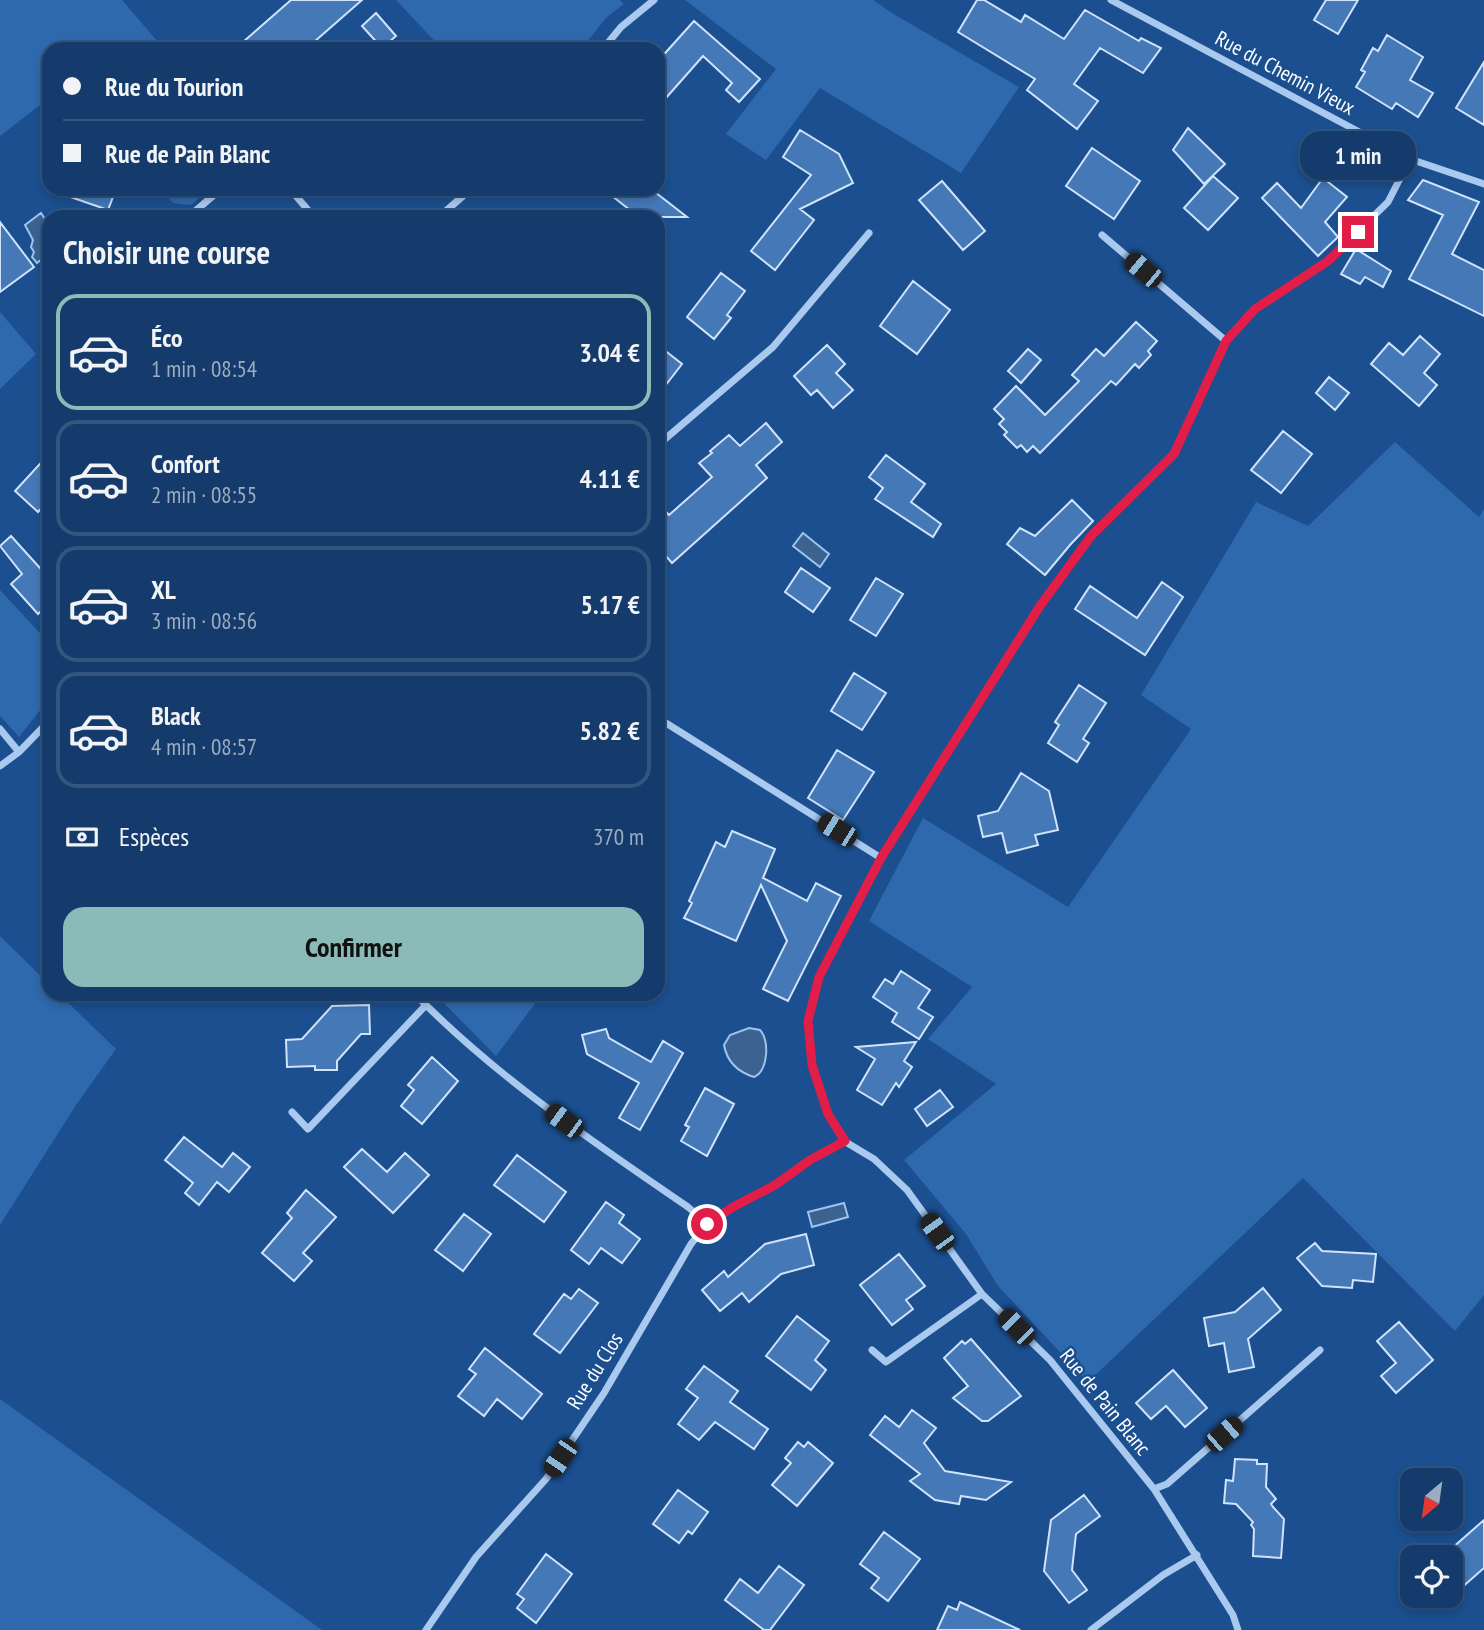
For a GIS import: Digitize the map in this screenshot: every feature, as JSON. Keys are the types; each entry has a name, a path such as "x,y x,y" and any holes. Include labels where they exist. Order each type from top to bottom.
{"street":[{"path":"609,42 621,27 654,0"},
{"name":"Rue du Chemin Vieux","path":"1111,0 1410,159 1484,184"},
{"name":"Rue de Pain Blanc","path":"1238,1630 1233,1615 1154,1489 1050,1360 982,1294 907,1190 874,1159 845,1141 828,1114 812,1065 808,1021 819,977 881,858 1040,606 1091,536 1174,454 1226,341 1255,309 1337,253 1388,202 1410,159"},
{"path":"196,210 213,196"},
{"path":"296,196 308,210"},
{"path":"447,210 463,196"},
{"path":"665,439 773,347 869,233"},
{"path":"1102,235 1226,341"},
{"path":"665,722 881,858"},
{"path":"0,766 19,752 42,728"},
{"path":"0,729 19,752"},
{"path":"422,1001 481,1057 535,1099 688,1207 707,1224 845,1141"},
{"path":"292,1112 308,1129 426,1005"},
{"name":"Rue du Clos","path":"426,1630 476,1557 546,1479 604,1393 691,1244 707,1224"},
{"path":"872,1350 886,1362 982,1294"},
{"path":"1154,1489 1167,1484 1320,1350"},
{"path":"1091,1630 1163,1575 1197,1555"}],"shaded area":[{"path":"0,0 122,0 158,42 42,42 42,103 0,136"},
{"path":"396,0 620,0 624,4 607,17 587,42 435,42"},
{"path":"685,0 873,0 1019,87 961,173 820,88 766,160 726,134 776,69"},
{"path":"167,196 201,196 191,205 173,203"},
{"path":"41,213 42,259 37,263 32,257 33,240 25,225"},
{"path":"0,312 36,354 0,389"},
{"path":"1395,442 1479,517 1484,509 1484,1295 1455,1331 1303,1178 1088,1382 998,1286 966,1234 904,1160 996,1084 928,1039 972,987 869,921 923,818 1068,907 1191,729 1141,695 1256,502 1308,526"},
{"path":"803,533 829,554 820,567 793,546"},
{"path":"0,590 42,635 42,708 19,737 0,716"},
{"path":"0,936 42,977 42,1001 66,1001 116,1049 76,1105 0,1225"},
{"path":"442,1001 537,1001 496,1056"},
{"path":"749,1028 760,1030 766,1048 765,1062 759,1074 754,1077 734,1066 724,1045 730,1035"},
{"path":"844,1203 848,1217 812,1227 808,1212"},
{"path":"0,1399 322,1630 0,1630"}],"building":[{"path":"291,0 362,0 314,42 243,42"},
{"path":"977,0 984,0 1021,22 1025,15 1064,39 1085,10 1139,41 1141,38 1161,48 1143,73 1100,48 1074,84 1098,101 1077,129 1027,90 1035,79 958,32"},
{"path":"1326,0 1358,0 1338,34 1314,20"},
{"path":"376,13 396,36 389,42 377,42 362,26"},
{"path":"694,21 760,79 739,102 726,90 732,83 703,56 665,99 665,53"},
{"path":"1387,35 1423,57 1410,80 1433,93 1418,117 1396,103 1392,109 1356,87 1365,72 1361,70 1373,48 1378,51"},
{"path":"1484,62 1484,125 1456,108"},
{"path":"1188,128 1225,164 1204,184 1173,150"},
{"path":"800,130 839,154 853,183 800,209 814,220 775,270 751,251 811,175 783,157"},
{"path":"1092,148 1140,181 1114,219 1066,186"},
{"path":"1213,176 1238,198 1208,230 1184,208"},
{"path":"1323,178 1347,197 1325,222 1338,237 1318,256 1262,198 1277,183 1301,208"},
{"path":"1423,180 1479,202 1452,254 1484,270 1484,316 1409,279 1443,215 1408,200"},
{"path":"942,181 985,231 963,250 919,200"},
{"path":"68,196 113,196 108,210"},
{"path":"612,196 660,196 687,217 665,217 665,210 630,210"},
{"path":"0,222 34,267 0,292"},
{"path":"1356,249 1391,271 1383,287 1365,277 1360,284 1341,274"},
{"path":"721,273 745,291 727,315 731,318 714,339 687,317"},
{"path":"913,281 950,310 917,354 880,326"},
{"path":"1136,322 1157,341 1148,351 1151,355 1139,368 1135,364 1116,385 1111,381 1040,453 1033,446 1027,452 1021,445 1017,448 1004,435 1007,432 999,424 1004,419 994,409 1016,386 1045,415 1079,381 1072,375 1096,349 1104,356"},
{"path":"1420,336 1440,354 1424,373 1437,385 1419,406 1371,364 1389,343 1403,355"},
{"path":"827,345 845,364 836,373 853,390 833,408 817,390 811,395 794,376"},
{"path":"1028,349 1041,360 1021,383 1008,371"},
{"path":"665,351 682,364 665,386"},
{"path":"1329,377 1349,393 1335,410 1316,393"},
{"path":"766,423 782,442 756,465 767,478 672,563 665,555 665,511 669,515 712,477 699,463 712,453 710,451 729,435 740,446"},
{"path":"1283,431 1312,454 1281,493 1251,470"},
{"path":"886,455 925,484 911,502 941,524 933,537 875,499 883,488 869,477"},
{"path":"42,462 42,508 38,512 15,491"},
{"path":"1072,500 1093,521 1045,575 1007,544 1020,528 1035,536"},
{"path":"11,536 42,570 42,610 38,614 11,584 22,574 0,546"},
{"path":"801,568 830,588 813,612 785,592"},
{"path":"876,578 903,594 876,636 850,620"},
{"path":"1162,582 1183,597 1145,655 1075,609 1090,586 1137,618"},
{"path":"854,673 886,693 862,730 831,711"},
{"path":"1079,685 1106,703 1083,739 1089,743 1077,762 1048,743 1059,725 1055,722"},
{"path":"837,750 874,772 843,820 808,798"},
{"path":"1021,773 1049,791 1058,830 1035,835 1038,845 1007,853 1002,833 983,837 978,816 998,811"},
{"path":"732,831 775,849 763,878 807,901 816,883 841,896 788,1001 763,989 787,941 761,885 736,941 684,918 716,842 725,847"},
{"path":"901,971 930,990 918,1008 933,1017 919,1039 892,1022 897,1013 873,997 885,979 893,984"},
{"path":"369,1005 370,1034 361,1034 337,1061 337,1070 315,1070 315,1066 287,1067 286,1040 302,1039 332,1006"},
{"path":"606,1029 609,1038 651,1062 663,1041 683,1053 640,1130 619,1118 639,1083 587,1054 582,1035"},
{"path":"916,1042 904,1061 912,1067 899,1087 896,1083 882,1105 857,1090 875,1059 856,1047"},
{"path":"432,1057 458,1081 422,1124 401,1106 414,1090 408,1085"},
{"path":"705,1088 734,1104 707,1156 681,1141 689,1127 685,1125"},
{"path":"940,1090 953,1107 927,1126 915,1109"},
{"path":"184,1137 222,1167 233,1153 250,1167 229,1192 217,1182 199,1205 185,1193 193,1183 165,1160"},
{"path":"362,1149 387,1172 405,1153 429,1175 393,1213 344,1167"},
{"path":"517,1155 566,1192 544,1222 494,1185"},
{"path":"306,1190 336,1217 303,1253 312,1261 294,1281 262,1253 292,1218 287,1213"},
{"path":"606,1202 624,1215 619,1223 640,1239 622,1263 601,1248 589,1264 571,1250"},
{"path":"464,1214 491,1234 463,1271 435,1250"},
{"path":"806,1234 814,1265 781,1274 749,1302 742,1293 720,1311 702,1290 724,1271 728,1277 765,1244"},
{"path":"1315,1243 1322,1251 1376,1254 1373,1282 1353,1280 1352,1288 1322,1286 1297,1258"},
{"path":"899,1254 925,1286 906,1300 913,1309 892,1325 860,1285"},
{"path":"1263,1288 1281,1310 1248,1339 1254,1367 1229,1372 1224,1343 1209,1346 1204,1318 1235,1312"},
{"path":"579,1289 598,1303 560,1353 534,1334 564,1294 571,1299"},
{"path":"797,1316 829,1341 815,1360 826,1370 811,1390 766,1356"},
{"path":"1399,1322 1433,1360 1396,1393 1381,1376 1396,1363 1377,1341"},
{"path":"971,1339 1021,1396 988,1421 982,1421 953,1398 968,1386 944,1358 962,1341 965,1344"},
{"path":"485,1348 542,1394 522,1419 497,1399 484,1416 458,1396 476,1374 469,1369"},
{"path":"704,1366 738,1391 730,1402 768,1429 754,1449 715,1422 699,1440 678,1424 698,1398 686,1389"},
{"path":"1173,1370 1207,1408 1185,1427 1166,1406 1151,1419 1136,1403"},
{"path":"912,1410 936,1428 924,1443 945,1471 1011,1482 986,1500 961,1496 959,1504 935,1500 910,1481 920,1474 870,1435 885,1416 899,1427"},
{"path":"798,1442 804,1447 808,1442 833,1463 797,1506 772,1485 791,1463 785,1458"},
{"path":"1235,1459 1257,1460 1257,1464 1267,1464 1266,1487 1276,1499 1271,1504 1284,1519 1281,1558 1253,1556 1253,1522 1236,1504 1224,1503 1226,1480 1233,1481"},
{"path":"678,1490 708,1512 692,1534 688,1531 679,1543 653,1524"},
{"path":"1084,1495 1100,1516 1076,1534 1072,1570 1087,1590 1069,1603 1044,1571 1051,1520"},
{"path":"1484,1520 1484,1568 1463,1586 1463,1545 1456,1545"},
{"path":"884,1532 920,1559 888,1601 871,1588 879,1578 860,1564"},
{"path":"546,1554 572,1574 536,1623 517,1608 524,1599 517,1594"},
{"path":"779,1566 804,1585 770,1630 764,1630 725,1600 740,1579 758,1593"},
{"path":"960,1602 1020,1630 937,1630 948,1606 957,1610"}],"route":[{"path":"707,1224 845,1141 828,1114 812,1065 808,1021 819,977 881,858 1040,606 1091,536 1174,454 1226,341 1255,309 1328,261 1358,232"}]}
